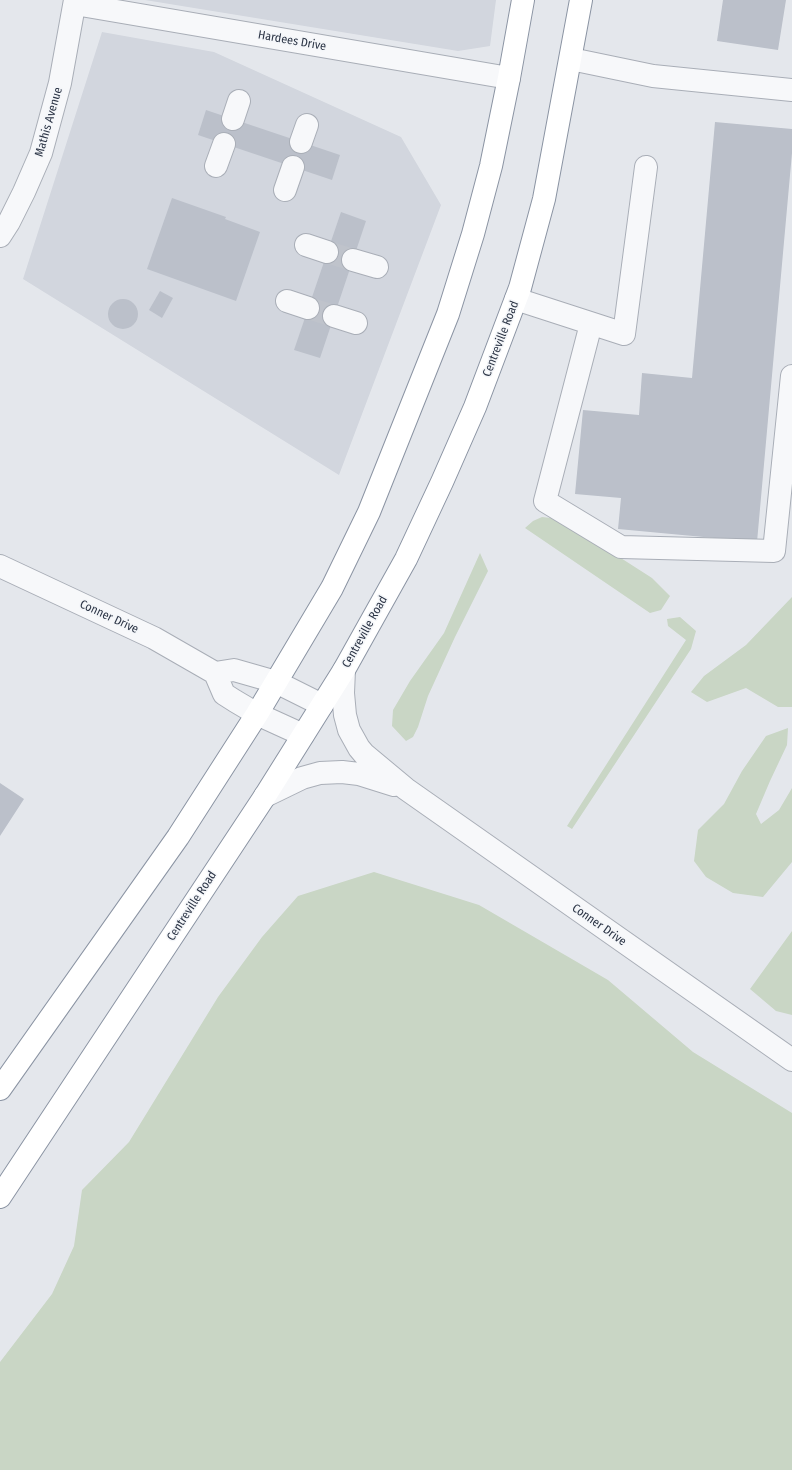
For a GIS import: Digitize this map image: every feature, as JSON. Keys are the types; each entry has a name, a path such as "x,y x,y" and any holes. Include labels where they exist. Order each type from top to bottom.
{"highway":[{"path":"0,1089 178,837 257,714 332,588 363,526 448,314 473,234 491,166 523,0"},
{"name":"Centreville Road","path":"0,1197 265,796 344,670 406,559 475,407 516,299 544,199 581,0"}],"street":[{"name":"Hardees Drive","path":"75,2 509,78"},
{"name":"Mathis Avenue","path":"0,236 21,198 41,153 60,83 75,2"},
{"path":"571,59 653,76 792,90"},
{"path":"216,166 224,144"},
{"path":"285,190 293,167"},
{"path":"516,299 624,334 646,167"},
{"path":"306,245 327,252"},
{"path":"353,260 376,267"},
{"path":"287,301 308,308"},
{"path":"334,316 356,323"},
{"path":"592,324 545,501 621,547 774,551 792,376"},
{"name":"Conner Drive","path":"0,566 154,638 215,673"},
{"path":"303,735 257,714 224,694 215,673 234,670 276,682 322,705"},
{"name":"Conner Drive","path":"344,670 343,693 345,715 353,739 364,754 406,789 792,1060"},
{"name":"Conner Drive","path":"265,796 302,778 327,773 359,774 406,789"}],"shaded area":[{"path":"145,0 496,0 490,46 458,51"},
{"path":"102,32 214,52 401,137 441,205 339,475 23,279"}],"green space":[{"path":"542,517 560,519 652,578 670,596 661,610 650,613 525,528 533,521"},
{"path":"480,553 488,571 428,696 418,727 413,737 406,741 392,726 393,710 410,681 444,633"},
{"path":"792,597 792,707 778,707 746,688 707,702 691,692 704,676 746,645"},
{"path":"680,617 696,631 691,649 572,829 567,826 686,640 668,626 667,619"},
{"path":"788,728 787,745 756,814 761,824 779,810 792,788 792,862 763,897 733,893 706,877 694,861 698,830 724,804 742,771 766,736"},
{"path":"374,872 479,905 608,980 693,1052 792,1113 792,1470 0,1470 0,1362 52,1294 74,1246 82,1190 129,1142 218,997 262,937 298,896"},
{"path":"792,931 792,1015 776,1011 750,989"}],"building":[{"path":"723,0 786,0 778,50 717,41"},
{"path":"206,110 340,155 332,180 198,135"},
{"path":"715,122 792,129 792,153 757,542 618,529 621,498 575,494 583,410 639,415 642,373 692,378"},
{"path":"172,198 226,217 225,219 260,232 236,301 147,269"},
{"path":"341,212 366,221 320,358 294,350"},
{"path":"160,291 173,298 162,318 149,310"},
{"path":"123,299 134,303 138,314 134,325 123,329 112,325 108,314 112,303"},
{"path":"0,783 24,799 0,836"}],"tunnel":[{"path":"327,252 353,260"},
{"path":"308,308 334,316"}]}
